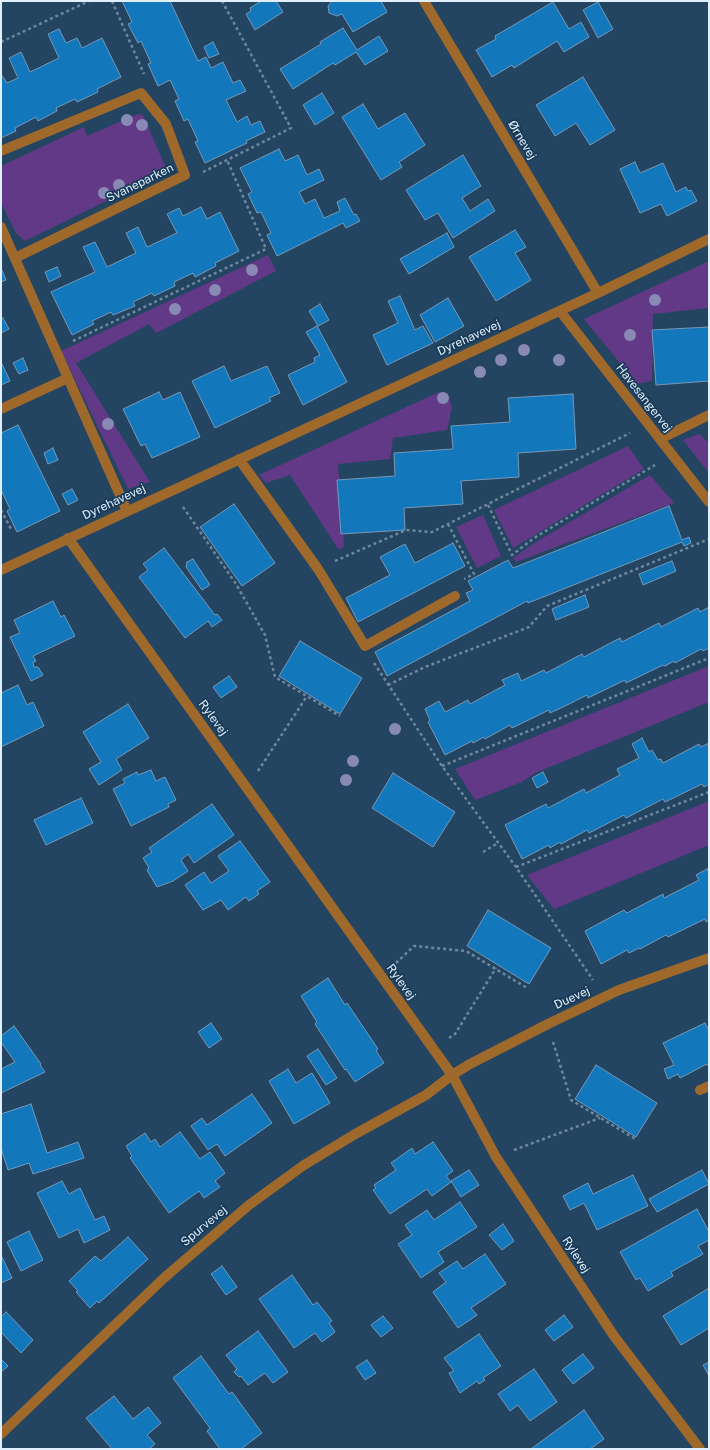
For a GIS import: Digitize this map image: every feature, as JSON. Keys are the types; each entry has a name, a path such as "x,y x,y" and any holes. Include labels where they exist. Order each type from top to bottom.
{"street":[{"name":"Ørnevej","path":"424,1 598,293"},
{"path":"1,151 142,93"},
{"name":"Svaneparken","path":"15,258 184,175 166,124 142,93"},
{"path":"1,227 127,511"},
{"name":"Dyrehavevej","path":"1,570 560,311 709,240"},
{"name":"Havesangervej","path":"560,311 709,502"},
{"path":"1,409 68,378"},
{"path":"660,439 709,415"},
{"path":"239,459 318,569 365,646 455,596"},
{"name":"Rylevej","path":"68,538 452,1074 496,1157 614,1336 700,1449"},
{"name":"Duevej","path":"452,1074 548,1024 604,997 709,958"},
{"name":"Spurvevej","path":"1,1434 164,1278 249,1205 304,1165 357,1133 426,1095 452,1074"}],"path":[{"path":"1,42 89,1"},
{"path":"112,1 147,81 142,93"},
{"path":"184,175 197,175 290,128 222,1"},
{"path":"55,349 266,249 227,160"},
{"path":"318,569 406,530 432,532 648,424"},
{"path":"488,504 512,555 534,538 672,455"},
{"path":"171,490 236,584 265,635 275,677 340,716"},
{"path":"1,510 11,529"},
{"path":"448,524 474,574 458,582 455,596"},
{"path":"388,685 425,667 529,627 547,606 709,539"},
{"path":"365,646 369,656 442,766 516,867 604,997"},
{"path":"442,766 709,658"},
{"path":"246,787 307,696"},
{"path":"516,867 709,792"},
{"path":"483,852 498,842"},
{"path":"382,978 414,946 466,950 527,988"},
{"path":"433,1049 455,1034 496,968"},
{"path":"548,1024 571,1100 636,1140"},
{"path":"496,1157 600,1118"}],"shaded area":[{"path":"138,114 143,115 165,166 165,172 25,241 16,233 1,203 1,166 84,127 87,136"},
{"path":"268,255 276,271 156,333 149,324 76,363 150,482 128,489 61,351"},
{"path":"709,261 709,304 707,308 653,314 652,381 637,384 584,319"},
{"path":"439,392 448,394 452,407 447,430 393,438 390,459 338,464 344,547 339,550 290,475 266,483 259,475"},
{"path":"699,434 709,443 709,473 683,440"},
{"path":"628,446 644,469 513,548 494,510"},
{"path":"650,475 674,503 516,562 513,558 536,542"},
{"path":"483,515 501,556 477,568 456,527"},
{"path":"709,666 709,702 535,773 522,782 475,800 455,769"},
{"path":"709,801 709,845 554,909 527,875"}],"building":[{"path":"122,1 170,1 198,61 206,57 211,68 223,62 233,83 240,80 246,91 226,100 237,122 247,116 251,125 260,121 265,132 246,141 247,143 205,163 195,142 198,141 188,119 184,121 175,101 179,99 170,80 158,86 148,64 151,63 141,41 138,43 128,24 132,22"},
{"path":"261,1 276,1 283,12 255,30 246,14 251,11 250,8"},
{"path":"332,1 381,1 387,12 353,32 342,14 337,16 329,13 328,6"},
{"path":"553,2 569,29 581,22 589,37 564,52 557,41 514,68 512,65 492,77 476,50 496,39 495,36"},
{"path":"598,2 613,29 598,38 583,10"},
{"path":"343,28 357,50 379,36 388,51 365,65 356,52 335,65 333,63 293,89 280,69 321,44 320,42"},
{"path":"59,29 66,43 77,38 82,48 102,38 121,77 97,89 98,92 77,102 75,99 56,108 57,111 38,121 36,117 15,128 16,131 1,138 1,74 7,83 18,78 9,58 21,52 30,72 59,58 48,34"},
{"path":"213,42 219,54 209,58 204,47"},
{"path":"583,77 615,130 590,145 576,123 555,136 536,105"},
{"path":"322,93 334,113 315,125 303,105"},
{"path":"363,104 378,129 405,113 425,145 399,162 402,167 381,180 342,117"},
{"path":"279,149 285,161 298,155 307,175 319,169 324,180 299,192 305,204 315,199 324,218 340,211 337,202 345,198 354,215 356,214 360,221 346,228 343,223 277,256 267,235 271,233 261,212 257,213 248,194 252,192 240,168"},
{"path":"463,155 481,186 462,198 470,211 488,199 495,211 453,238 438,213 425,220 406,190"},
{"path":"635,162 640,173 663,163 676,192 686,187 688,191 691,190 697,201 667,216 661,204 640,213 620,169"},
{"path":"201,207 207,219 220,212 239,251 215,263 216,266 195,277 193,273 174,282 175,286 154,296 152,293 133,302 135,306 113,315 111,312 92,321 94,324 72,335 51,292 95,272 83,247 95,242 107,267 136,253 126,233 138,227 147,247 177,233 167,214 179,208 183,216"},
{"path":"515,230 526,247 515,253 531,280 496,301 469,257"},
{"path":"447,233 454,247 409,274 400,259"},
{"path":"57,267 61,276 49,282 45,272"},
{"path":"1,268 6,280 1,282"},
{"path":"400,296 415,330 423,326 433,343 387,365 373,335 398,323 388,301"},
{"path":"448,298 464,326 435,342 420,315"},
{"path":"320,304 329,320 318,326 309,311"},
{"path":"3,318 9,329 1,333 1,319"},
{"path":"317,326 347,382 303,405 288,375 315,362 314,358 320,355 306,332"},
{"path":"709,327 709,381 656,385 652,330"},
{"path":"23,358 28,370 19,374 13,363"},
{"path":"1,362 10,381 1,385"},
{"path":"224,366 231,381 267,366 280,393 269,398 271,401 215,428 192,381"},
{"path":"159,392 163,400 180,392 200,437 152,458 145,444 141,446 123,409"},
{"path":"573,394 576,449 518,453 519,477 461,481 463,504 404,508 405,530 341,534 337,480 395,476 394,453 453,449 451,426 510,422 508,398"},
{"path":"18,425 60,511 17,532 7,511 10,509 1,490 1,433"},
{"path":"53,448 58,460 48,464 44,453"},
{"path":"72,489 78,500 68,505 62,494"},
{"path":"234,504 275,563 242,586 200,527"},
{"path":"669,506 682,540 689,537 691,543 684,546 682,542 528,603 527,601 387,676 375,652 470,601 466,593 473,590 468,581 508,560 513,568"},
{"path":"453,543 465,566 358,622 346,598 390,575 380,557 405,544 415,563"},
{"path":"164,548 215,615 217,614 222,620 212,627 208,621 185,638 139,577 148,570 143,564"},
{"path":"193,559 210,585 202,590 186,567 187,562"},
{"path":"672,561 676,571 643,585 639,574"},
{"path":"585,595 589,607 556,620 552,609"},
{"path":"53,601 61,617 64,615 75,636 33,656 36,661 33,662 34,667 38,667 43,675 31,681 10,637 20,633 14,620"},
{"path":"709,607 709,648 703,651 701,649 675,663 674,661 665,666 663,665 626,683 625,680 588,698 587,695 550,713 549,710 512,728 510,725 485,739 484,737 473,743 472,741 445,755 428,722 430,720 425,709 439,701 445,712 468,700 470,704 505,685 502,680 518,673 521,681 544,670 546,673 582,654 584,657 620,638 622,642 659,623 661,627 698,608 700,612"},
{"path":"300,641 362,678 340,714 279,676"},
{"path":"229,676 237,687 221,698 213,687"},
{"path":"18,685 27,705 33,702 44,726 1,747 1,693"},
{"path":"128,704 149,738 116,759 122,770 99,785 89,769 101,762 83,732"},
{"path":"642,738 649,752 652,750 658,760 661,759 663,763 699,744 701,747 709,743 709,784 704,787 702,784 665,802 663,799 626,818 624,815 589,833 587,830 561,844 560,842 550,848 549,845 522,859 505,825 546,804 548,808 584,789 586,793 620,775 617,769 639,758 632,744"},
{"path":"151,770 156,781 165,777 176,800 168,804 169,807 131,826 113,789 125,783 123,779 137,772 138,775"},
{"path":"543,772 548,782 537,788 532,778"},
{"path":"393,773 455,812 433,847 372,808"},
{"path":"81,798 93,823 46,845 34,820"},
{"path":"212,804 234,835 194,863 188,854 181,860 188,871 173,881 157,887 147,870 149,868 143,858 152,852 149,848"},
{"path":"240,841 270,882 257,891 259,894 249,901 246,897 228,910 221,900 203,910 185,885 204,872 211,883 229,871 218,856"},
{"path":"707,869 709,873 709,920 706,922 705,919 668,937 666,935 640,949 639,948 629,953 627,950 601,964 585,931 624,910 627,913 663,894 664,898 699,880 696,875"},
{"path":"488,910 551,948 529,984 467,946"},
{"path":"328,978 345,1005 347,1003 378,1049 376,1051 384,1063 355,1082 346,1069 345,1070 315,1024 317,1022 301,996"},
{"path":"211,1023 222,1039 209,1048 198,1032"},
{"path":"705,1023 708,1029 709,1028 709,1067 707,1064 680,1078 678,1074 668,1079 664,1069 674,1065 663,1043"},
{"path":"14,1026 45,1072 1,1093 1,1069 15,1062 1,1042 1,1036"},
{"path":"318,1049 337,1078 326,1085 307,1056"},
{"path":"596,1065 657,1103 636,1137 575,1099"},
{"path":"288,1069 296,1083 312,1073 330,1103 294,1124 269,1081"},
{"path":"252,1094 272,1123 225,1156 217,1144 208,1150 191,1126 202,1118 207,1125"},
{"path":"31,1104 47,1153 78,1142 84,1158 33,1174 29,1163 8,1170 1,1148 1,1114"},
{"path":"180,1132 200,1159 210,1152 225,1173 215,1181 220,1187 204,1198 199,1191 169,1213 130,1158 132,1156 126,1146 145,1133 151,1142 155,1139 160,1147"},
{"path":"433,1142 453,1171 446,1176 451,1182 432,1196 427,1189 390,1214 373,1190 376,1188 374,1185 396,1170 391,1163 412,1148 415,1154"},
{"path":"469,1170 479,1185 461,1197 451,1181"},
{"path":"702,1170 709,1184 657,1212 649,1199"},
{"path":"633,1175 648,1206 597,1230 584,1203 570,1210 563,1196 588,1183 593,1194"},
{"path":"62,1181 69,1194 80,1188 95,1220 104,1216 110,1230 84,1243 78,1229 59,1238 37,1193"},
{"path":"460,1202 477,1227 438,1252 444,1262 421,1278 398,1244 412,1235 405,1225 427,1210 434,1220"},
{"path":"697,1209 709,1232 709,1240 698,1246 703,1254 671,1272 673,1276 648,1291 640,1278 636,1280 620,1252"},
{"path":"503,1224 514,1241 502,1250 489,1235"},
{"path":"29,1231 43,1260 21,1271 7,1242"},
{"path":"128,1237 148,1259 99,1303 97,1301 90,1308 76,1292 78,1291 69,1281 95,1256 101,1261"},
{"path":"485,1254 506,1284 471,1308 477,1315 458,1328 433,1292 446,1282 439,1273 457,1261 463,1269"},
{"path":"1,1255 12,1278 1,1283"},
{"path":"222,1266 237,1287 226,1295 211,1274"},
{"path":"292,1275 313,1305 317,1302 332,1321 329,1323 335,1332 322,1342 315,1333 294,1348 259,1299"},
{"path":"709,1288 709,1328 681,1345 663,1316"},
{"path":"6,1312 33,1340 21,1353 1,1332 1,1317"},
{"path":"564,1315 573,1327 554,1341 545,1330"},
{"path":"383,1316 393,1328 381,1337 371,1325"},
{"path":"258,1331 288,1372 273,1383 265,1373 248,1385 241,1376 239,1377 234,1372 237,1369 226,1355"},
{"path":"479,1334 501,1366 483,1378 485,1380 479,1384 477,1381 460,1393 449,1373 454,1371 444,1358"},
{"path":"583,1354 594,1368 573,1384 562,1370"},
{"path":"201,1356 229,1394 232,1392 262,1433 241,1449 220,1449 207,1431 210,1428 173,1378"},
{"path":"1,1359 8,1366 1,1372"},
{"path":"367,1360 376,1373 365,1380 356,1367"},
{"path":"709,1362 709,1376 703,1365"},
{"path":"534,1369 557,1402 530,1421 518,1405 510,1411 498,1394"},
{"path":"114,1396 133,1419 148,1407 161,1423 147,1435 155,1444 149,1449 112,1449 86,1418"},
{"path":"584,1410 604,1439 590,1449 531,1449"}]}
